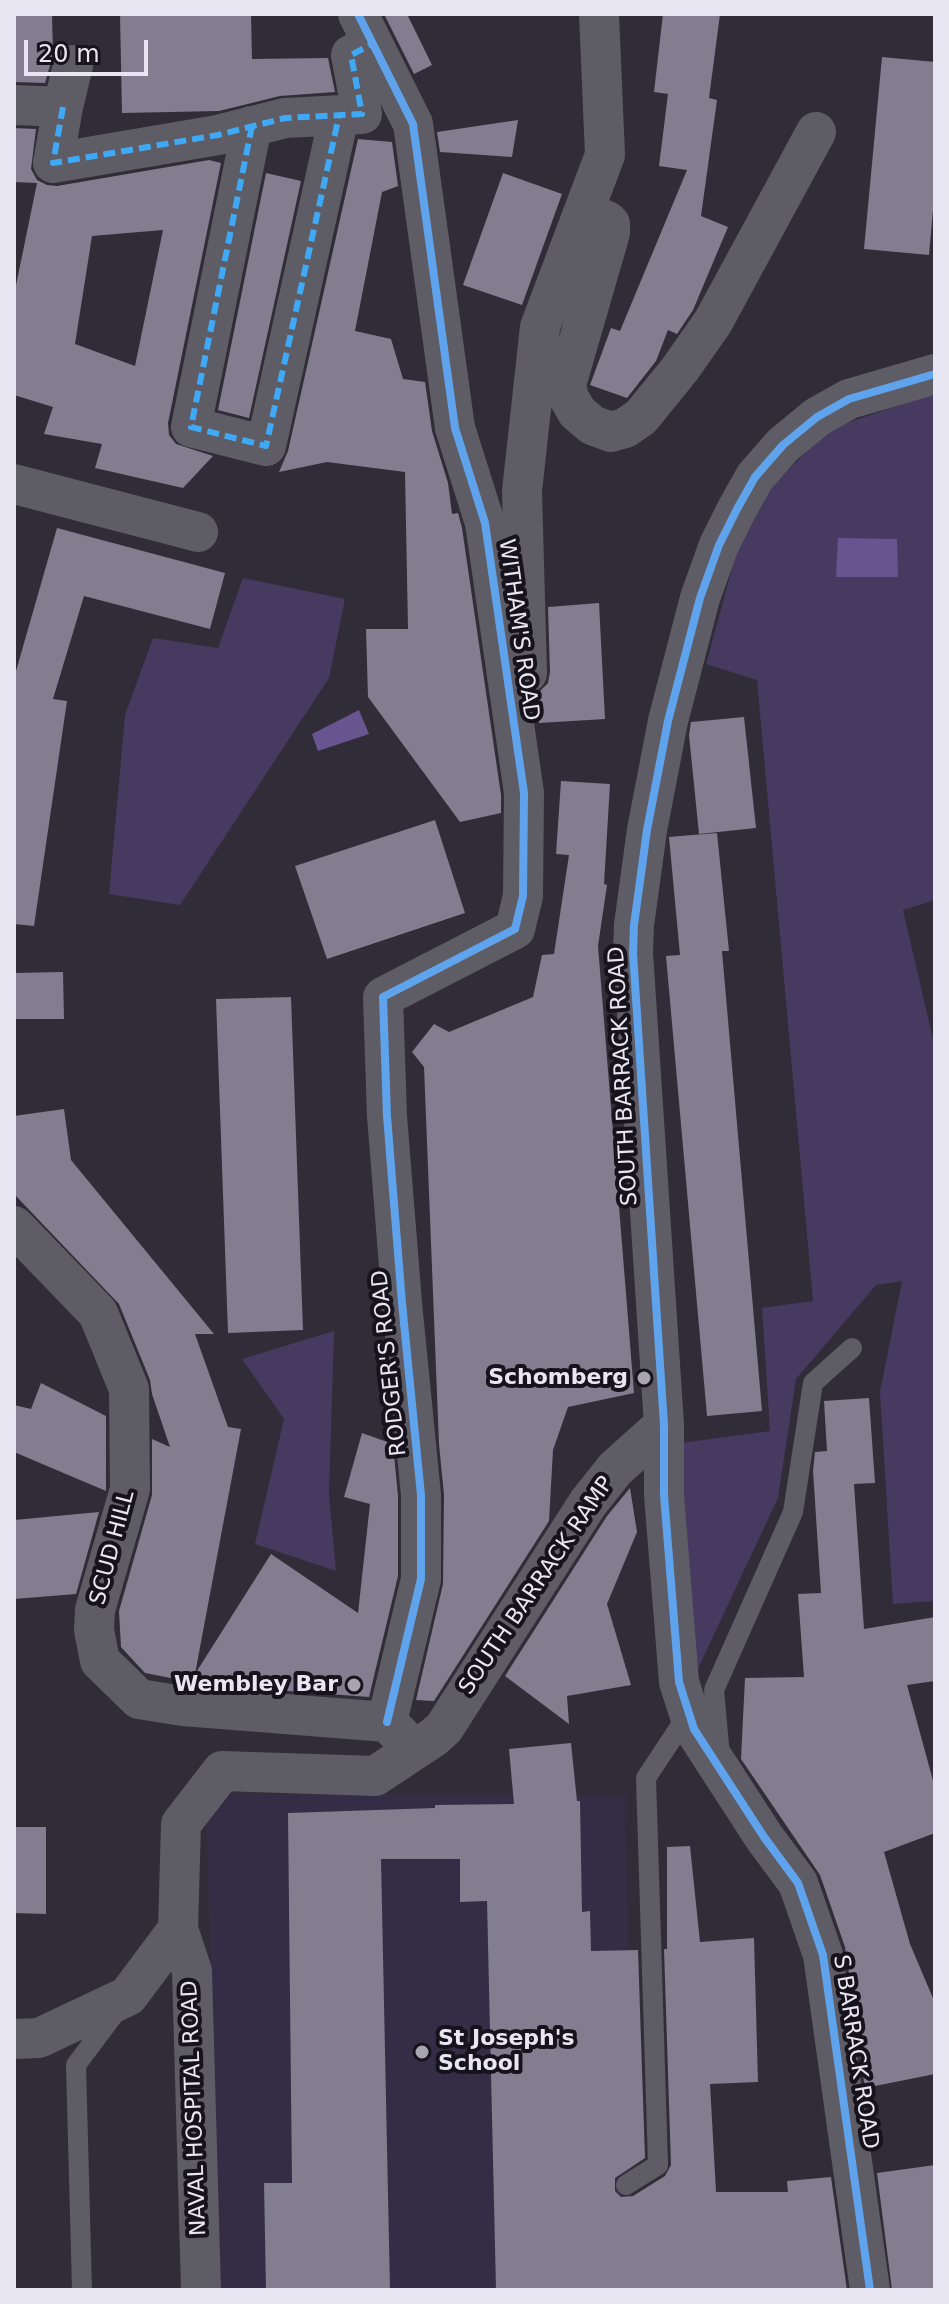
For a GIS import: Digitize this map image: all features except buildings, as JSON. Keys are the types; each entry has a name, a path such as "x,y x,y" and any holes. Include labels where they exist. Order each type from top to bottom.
{"street":[{"path":"524,793 528,633 522,491 540,327 605,155 599,14"},
{"path":"73,65 53,163 218,135 285,118 362,114 351,55 365,29"},
{"name":"WITHAM'S ROAD","path":"365,29 413,124 455,428 485,523 524,793 523,896 515,929 383,997"},
{"path":"14,105 63,107"},
{"path":"252,126 191,427 266,446 339,116"},
{"path":"585,212 607,221 610,233 566,385 577,412 592,425 611,432 625,428 641,417 713,322 816,132"},
{"name":"SOUTH BARRACK ROAD","path":"664,1425 633,953 636,898 668,721 700,598 719,545 755,477 783,445 817,417 849,399 935,370"},
{"path":"14,484 198,532"},
{"name":"RODGER'S ROAD","path":"383,997 387,1116 421,1495 421,1579 387,1722"},
{"name":"SCUD HILL","path":"14,1226 98,1313 129,1389 130,1489 95,1610 94,1630 100,1661 139,1699 183,1706 387,1722"},
{"name":"S BARRACK ROAD","path":"664,1425 664,1495 679,1682 694,1729 764,1837 798,1883 823,1955 870,2290"},
{"name":"SOUTH BARRACK RAMP","path":"178,1929 181,1824 222,1771 375,1776 415,1751 444,1728 588,1503 615,1469 664,1425"},
{"path":"387,1722 415,1751"},
{"path":"26,2038 128,1996 178,1929"},
{"name":"NAVAL HOSPITAL ROAD","path":"178,1929 192,1971 201,2290"}],"lane":[{"path":"721,1768 714,1690 793,1512 813,1383 852,1348"},
{"path":"626,2185 658,2165 646,1778 689,1713"},
{"path":"82,2290 76,2065 128,1996"},
{"path":"26,2038 76,2065"}],"shaded area":[{"path":"935,393 935,900 903,910 935,1048 935,1601 893,1604 880,1392 902,1281 876,1285 796,1379 778,1498 694,1677 681,1443 770,1431 762,1308 813,1301 757,680 706,664 736,554 771,487 829,429"},
{"path":"838,538 897,539 898,577 836,577"},
{"path":"243,578 345,599 329,678 180,905 109,894 125,715 153,638 218,648"},
{"path":"359,710 369,734 318,751 312,734"},
{"path":"334,1331 329,1495 336,1571 255,1544 284,1419 242,1359"},
{"name":"St Joseph's School","path":"222,1793 625,1795 634,2290 221,2290 206,1813"}],"marked path":[{"path":"63,107 53,163 218,135 285,118 362,114 351,55 372,44"},
{"path":"252,126 191,427 266,446 339,116"}],"cycle path":[{"path":"358,14 413,124 455,428 485,523 524,793 523,896 515,929 383,997 387,1116 421,1495 421,1579 387,1722"},
{"path":"870,2290 823,1955 798,1883 764,1837 694,1729 679,1682 664,1495 664,1425 633,953 647,830 668,721 700,598 719,545 737,509 755,477 783,445 817,417 849,399 935,374"}],"place":[{"name":"Schomberg","path":"644,1378"},
{"name":"Wembley Bar","path":"354,1685"},
{"name":"St Joseph's School","path":"422,2052"}]}
